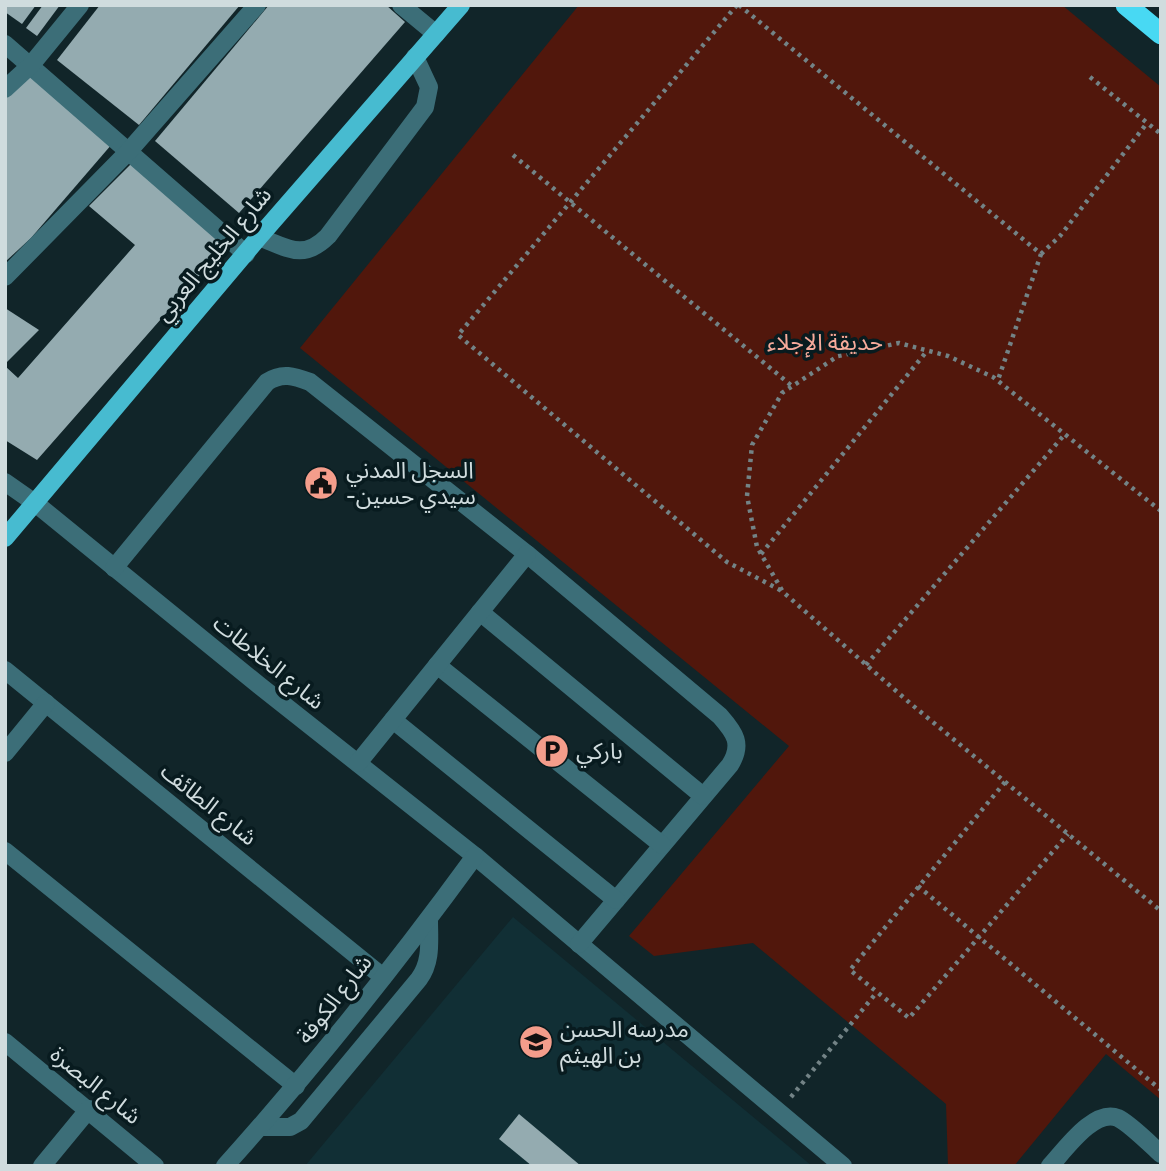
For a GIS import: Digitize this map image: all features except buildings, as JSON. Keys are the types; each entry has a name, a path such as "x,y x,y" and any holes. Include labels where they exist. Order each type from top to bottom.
{"highway":[{"path":"1126,5 1161,34"}],"main road":[{"name":"شارع الخليج العربي","path":"5,538 259,237 461,5"}],"street":[{"path":"5,89 31,65 80,5"},
{"path":"5,276 128,152 257,5"},
{"path":"401,5 436,34"},
{"path":"5,44 246,254"},
{"path":"259,237 297,251 312,249 328,236 425,107 429,88 415,57"},
{"path":"114,568 267,382 275,376 285,375 310,382 527,554 720,716 731,728 737,747 736,755 704,796 579,944"},
{"name":"شارع الخلاطات","path":"5,482 35,503 475,856 843,1166"},
{"path":"358,763 527,554"},
{"path":"480,612 704,796"},
{"path":"437,665 662,845"},
{"name":"شارع الطائف","path":"5,670 383,977"},
{"path":"5,753 46,703"},
{"path":"393,720 616,900"},
{"path":"5,851 296,1086"},
{"name":"شارع الكوفة","path":"225,1166 296,1086 429,920 475,856"},
{"path":"260,1127 290,1126 301,1121 419,979 429,958 429,920"},
{"name":"شارع البصرة","path":"5,1042 155,1166"},
{"path":"42,1166 89,1109"},
{"path":"1058,1163 1086,1126 1101,1116 1118,1118 1161,1154"}],"path":[{"path":"1041,254 738,5 458,335 727,562 783,592 866,665 1161,911"},
{"path":"1090,77 1161,135"},
{"path":"998,380 1041,254 1060,236 1147,123"},
{"path":"513,155 792,386"},
{"path":"783,592 757,547 747,496 752,446 782,393 838,356 899,343 948,356 998,380 1161,512"},
{"path":"761,554 927,351"},
{"path":"866,665 1065,434"},
{"path":"1005,782 850,970 909,1018 1068,834"},
{"path":"918,886 1161,1090"},
{"path":"779,1112 877,992"}],"shaded area":[{"name":"مدرسه الحسن بن الهيثم","path":"513,917 812,1166 305,1166"}],"green space":[{"name":"حديقة الإجلاء","path":"579,5 1062,5 1161,87 1161,1100 1106,1054 1014,1166 948,1166 946,1104 753,943 654,956 629,936 789,746 300,348"}],"place":[{"name":"السجل المدني -سيدي حسين","path":"321,483"},
{"name":"باركي","path":"552,751"},
{"name":"مدرسه الحسن بن الهيثم","path":"536,1042"}]}
